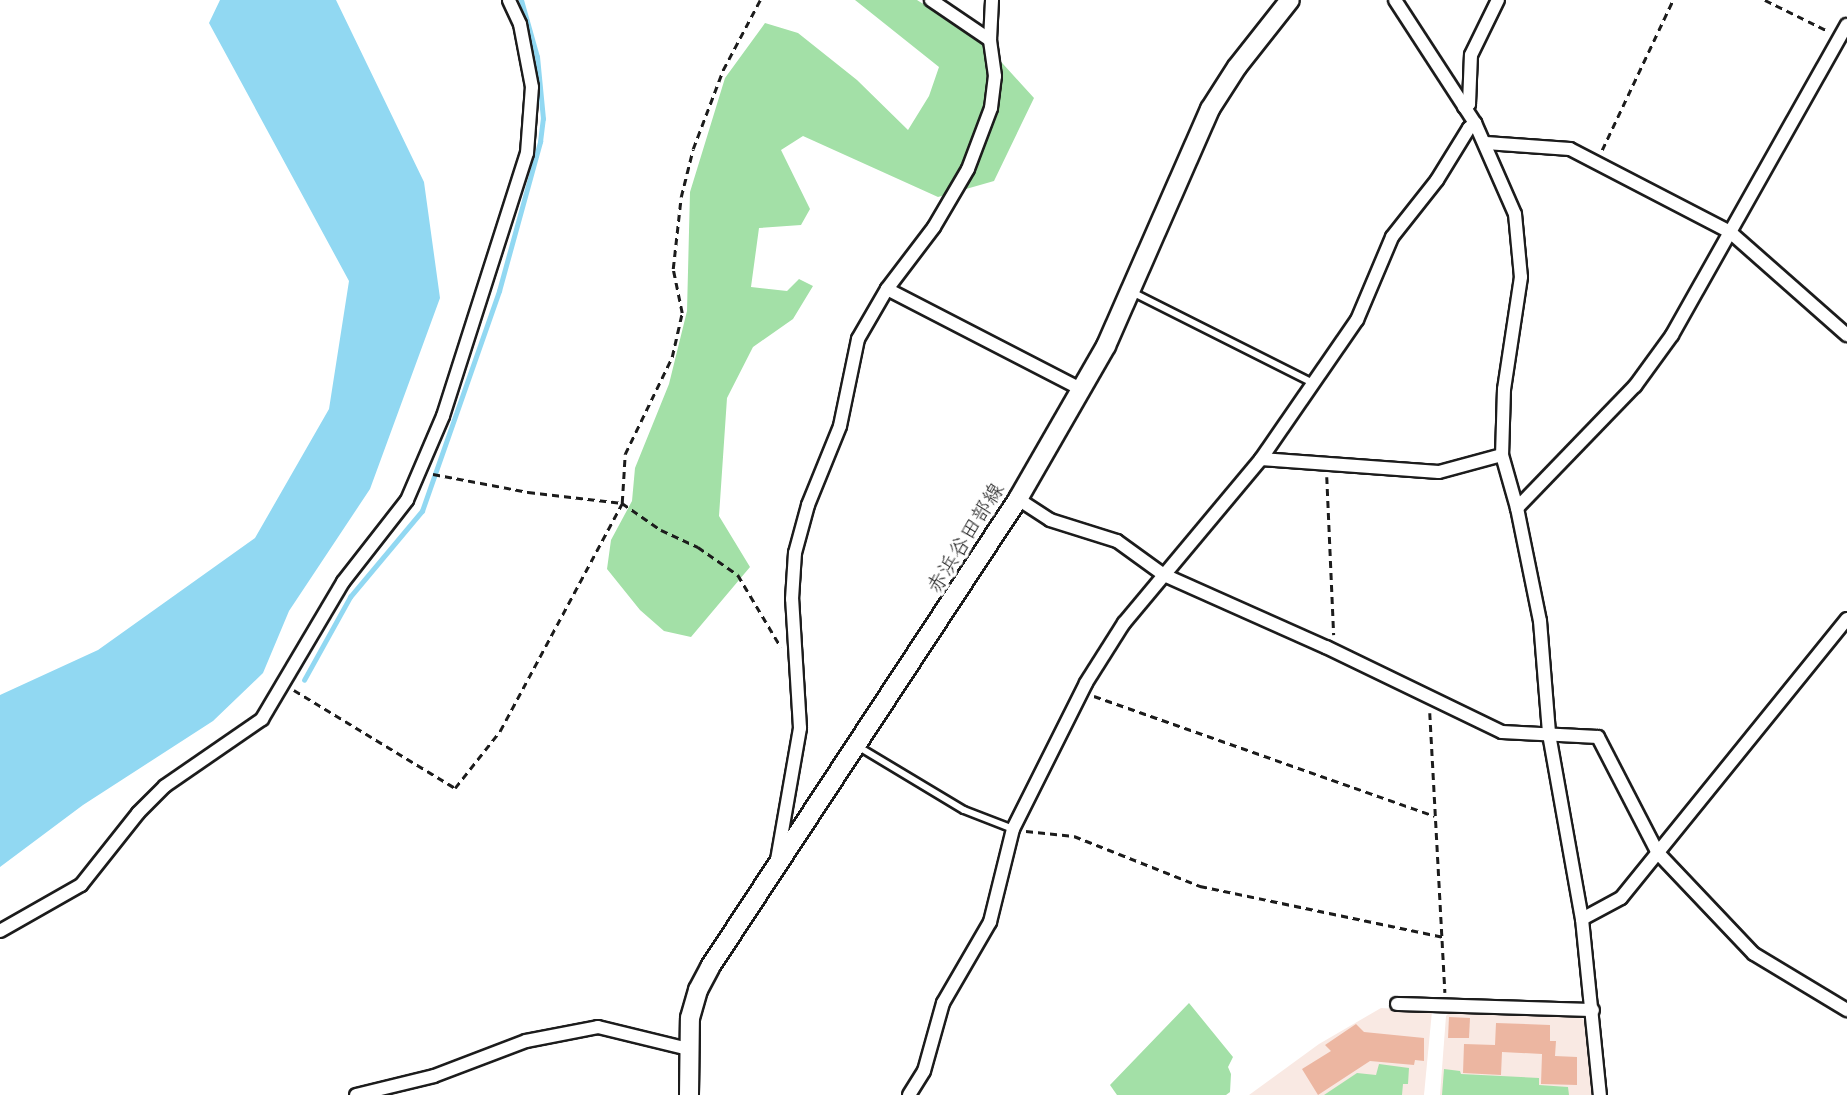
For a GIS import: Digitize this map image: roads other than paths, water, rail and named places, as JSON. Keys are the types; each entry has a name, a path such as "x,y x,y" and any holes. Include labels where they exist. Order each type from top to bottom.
{"main road":[{"name":"赤浜谷田部線","path":"689,1095 690,1018 698,990 777,862 858,746 1018,499 1081,390 1131,292 1189,152 1210,109 1237,67 1290,0"}],"street":[{"path":"0,931 81,885 138,813 165,786 262,719 343,582 407,500 443,416 527,153 532,87 520,24 509,0"},
{"path":"931,0 990,40"},
{"path":"777,862 800,728 792,599 795,554 808,505 840,426 859,339 887,289 934,227 968,169 991,108 995,76 990,40 992,0"},
{"path":"1395,0 1475,123 1516,214 1521,277 1504,389 1502,455 1517,508 1540,621 1549,734 1582,919 1600,1095"},
{"path":"1464,107 1469,103 1471,55 1498,0"},
{"path":"1517,508 1635,386 1672,335 1844,31"},
{"path":"909,1095 924,1070 943,1003 990,922 1013,829 1081,691 1124,623 1261,459 1357,320 1392,237 1437,180 1469,128 1475,123"},
{"path":"1486,143 1570,149 1730,232 1847,335"},
{"path":"887,289 1081,390"},
{"path":"1261,459 1439,472 1502,455"},
{"path":"1018,499 1050,520 1117,541 1164,575 1335,652 1502,732 1527,736 1549,734 1598,737 1658,853 1754,954 1847,1010"},
{"path":"1582,919 1620,898 1847,619"},
{"path":"1397,1004 1593,1010"},
{"path":"356,1095 434,1076 526,1041 598,1027 688,1049"}],"lane":[{"path":"1131,292 1313,383"},
{"path":"858,746 964,810 1013,829"}],"water":[{"path":"220,0 336,0 424,182 440,298 370,489 289,611 263,673 213,721 83,805 0,867 0,695 98,650 255,538 329,409 349,281 209,23"}],"waterway":[{"path":"304,680 350,597 422,511 499,291 540,142 543,119 537,57 521,0"}]}
